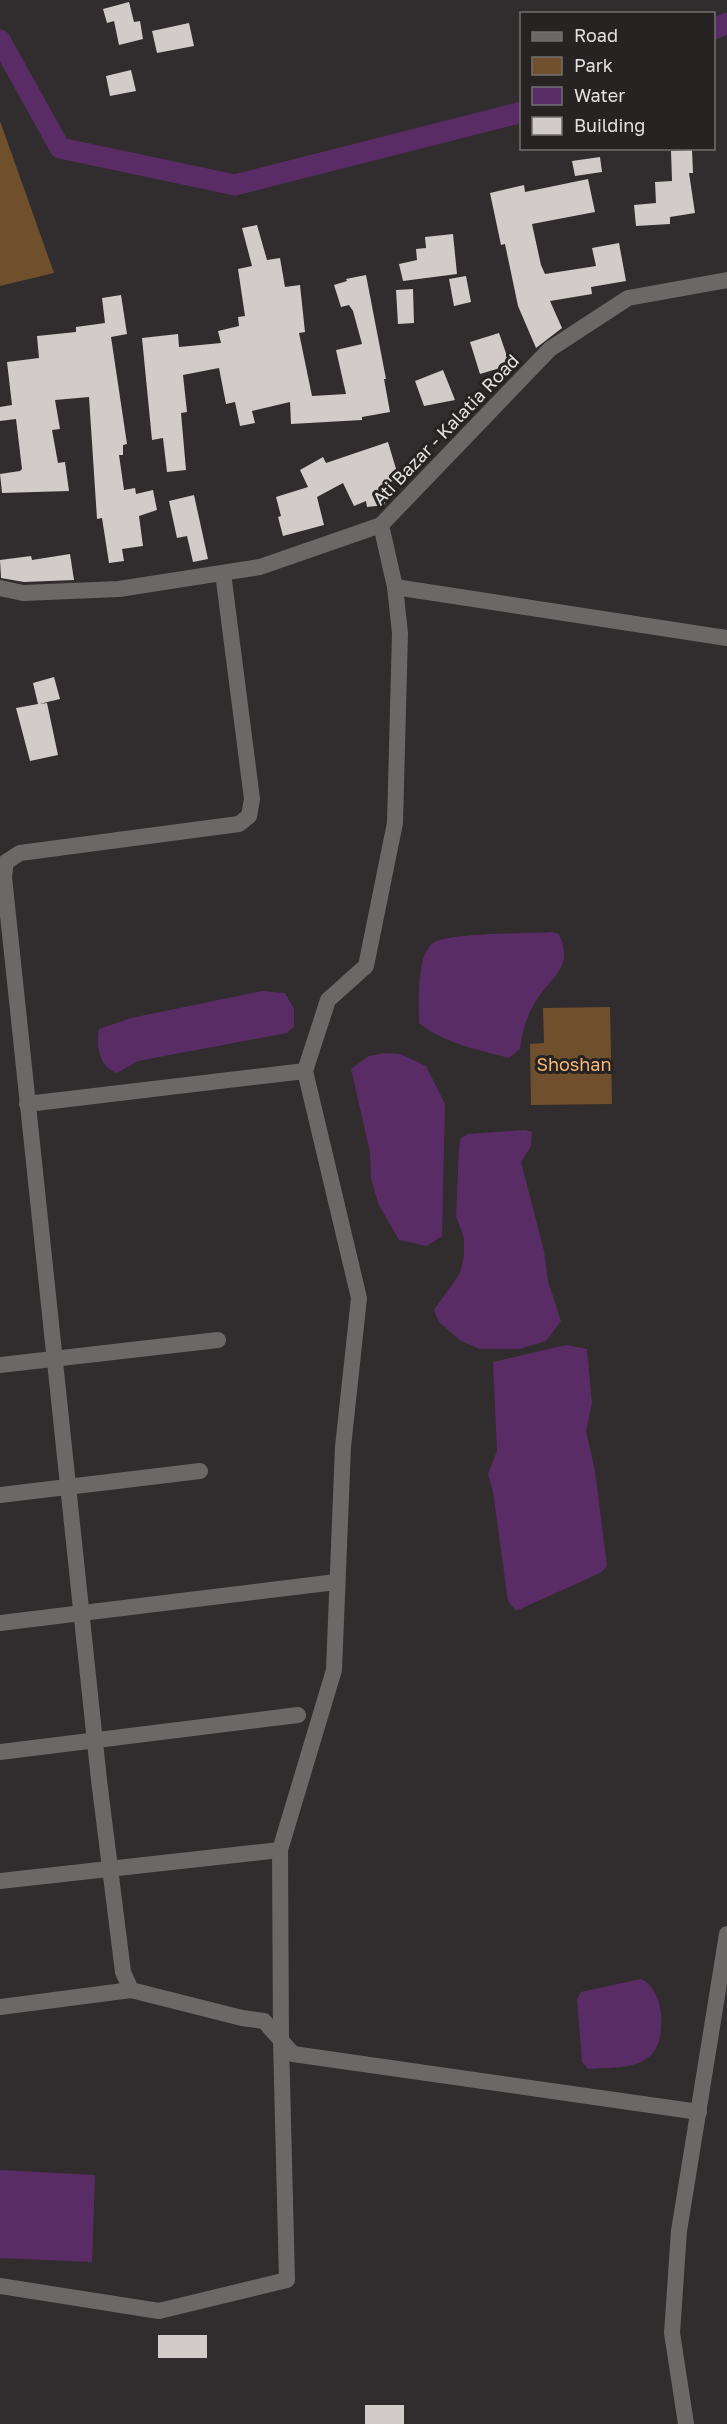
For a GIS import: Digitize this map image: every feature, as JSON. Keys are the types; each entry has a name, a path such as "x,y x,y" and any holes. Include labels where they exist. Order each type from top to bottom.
{"street":[{"name":"Ati Bazar - Kalatia Road","path":"0,588 23,593 119,589 260,567 381,525 550,349 628,298 727,280"},
{"path":"0,2286 159,2311 287,2280 280,2042 280,1850 334,1670 343,1447 359,1298 305,1071 328,1000 366,966 395,823 400,633 395,587 381,525"},
{"path":"131,1990 123,1972 95,1742 4,877 6,862 20,853 240,824 249,816 252,799 223,573"},
{"path":"395,587 727,638"},
{"path":"27,1104 305,1071"},
{"path":"0,1365 218,1340"},
{"path":"0,1495 200,1471"},
{"path":"0,1623 336,1582"},
{"path":"0,1752 95,1742 298,1714"},
{"path":"0,1881 280,1850"},
{"path":"686,2424 672,2333 679,2231 727,1934"},
{"path":"0,2007 131,1990 242,2018 264,2021 280,2042 293,2054 699,2112"}],"green space":[{"path":"0,121 54,273 0,286"},
{"name":"Shoshan","path":"610,1007 612,1104 531,1105 530,1044 544,1043 543,1008"}],"water":[{"path":"552,932 559,934 563,945 561,968 532,1008 524,1028 520,1049 509,1058 450,1041 419,1023 421,969 428,949 433,943 441,939 471,935"},
{"path":"262,991 285,993 294,1009 294,1026 287,1033 138,1061 117,1073 106,1066 100,1055 99,1029 131,1018"},
{"path":"385,1053 400,1054 426,1066 445,1104 442,1236 427,1246 399,1240 379,1205 371,1179 370,1152 351,1069 369,1056"},
{"path":"525,1130 532,1132 531,1146 521,1162 544,1251 548,1281 561,1321 546,1341 520,1349 480,1349 461,1341 439,1322 434,1310 460,1273 464,1256 464,1238 456,1216 459,1147 461,1138 468,1134"},
{"path":"566,1345 587,1349 592,1403 586,1431 595,1471 607,1566 600,1573 516,1611 508,1601 493,1492 488,1474 497,1451 493,1362"},
{"path":"641,1979 655,1992 659,2003 661,2026 656,2047 651,2055 638,2063 621,2067 588,2069 582,2062 577,1999 581,1992"},
{"path":"0,2170 95,2175 92,2262 0,2258"}],"building":[{"path":"129,2 134,22 140,21 143,39 119,45 114,21 107,23 103,9"},
{"path":"189,23 194,46 157,53 152,31"},
{"path":"131,70 136,91 110,96 106,76"},
{"path":"692,150 693,173 689,173 695,213 670,217 670,224 636,226 634,205 656,203 655,182 672,181 671,151"},
{"path":"600,157 602,172 575,176 572,161"},
{"path":"588,179 595,212 532,224 541,265 545,274 596,266 592,248 619,243 626,281 591,287 592,294 550,301 562,328 536,348 518,306 505,244 501,245 490,193 524,185 525,192"},
{"path":"257,225 267,260 280,258 285,287 300,285 305,332 299,333 312,396 346,394 336,350 362,344 353,311 349,305 341,307 334,285 347,281 346,279 366,275 390,412 362,417 362,420 291,424 290,402 252,411 255,423 240,426 235,402 226,404 219,368 183,375 187,412 181,413 186,470 167,472 163,438 152,440 142,338 178,334 179,347 221,343 218,331 239,326 238,317 245,316 238,269 252,266 242,228"},
{"path":"453,234 457,274 403,281 399,264 417,260 416,249 426,248 425,237"},
{"path":"466,276 471,302 454,306 449,279"},
{"path":"413,289 414,323 398,324 396,290"},
{"path":"121,295 127,334 111,337 127,444 123,445 123,455 119,455 124,490 135,488 136,494 153,490 157,510 139,516 143,546 122,549 124,561 109,563 102,518 97,519 89,397 55,400 60,429 52,430 58,463 65,462 69,491 2,493 0,474 22,469 16,419 0,421 0,407 12,405 7,362 39,358 37,336 76,332 76,327 105,323 102,298"},
{"path":"499,333 510,365 480,374 470,342"},
{"path":"443,370 455,400 424,406 415,381"},
{"path":"388,442 399,479 383,484 385,505 367,507 366,501 354,506 343,483 317,497 324,525 283,536 276,497 308,487 300,470 323,457 326,463"},
{"path":"194,495 208,559 193,562 187,536 177,538 169,501"},
{"path":"70,554 74,580 24,582 1,578 0,560 31,556 32,560"},
{"path":"54,677 60,699 39,704 47,703 58,755 30,761 16,708 38,704 33,683"},
{"path":"158,2335 207,2335 207,2358 158,2358"},
{"path":"365,2405 404,2405 404,2424 365,2424"}],"waterway":[{"path":"715,29 727,23"},
{"path":"0,40 60,148 235,185 520,113"}]}
